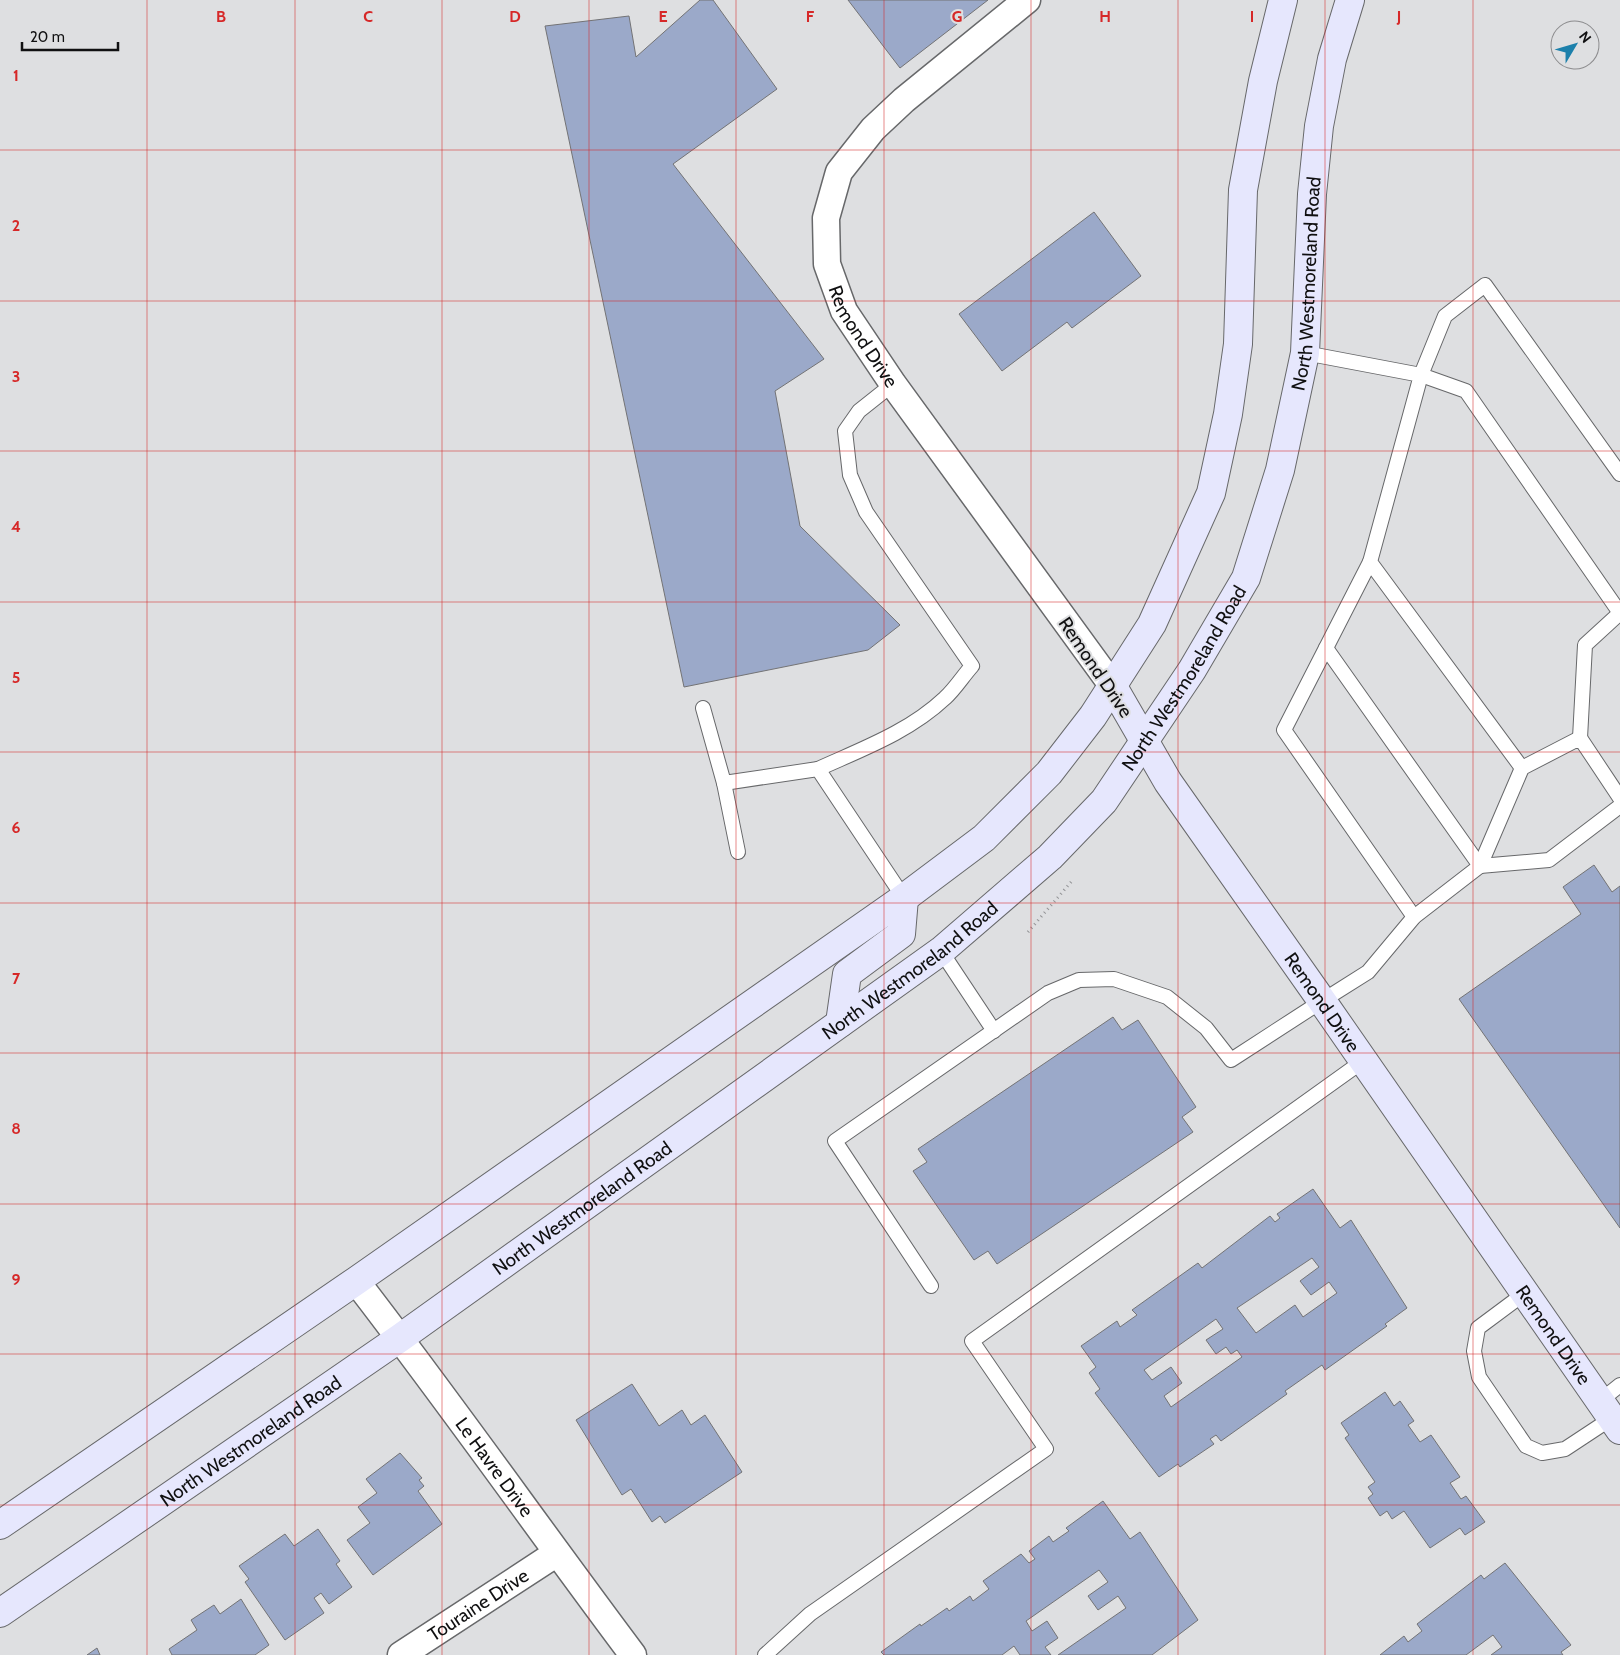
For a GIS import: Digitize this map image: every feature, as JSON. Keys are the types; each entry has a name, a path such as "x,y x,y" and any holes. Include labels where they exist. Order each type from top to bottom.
{"main road":[{"path":"0,1526 356,1281 904,898 984,838 1049,773 1093,716 1152,624 1211,493 1228,414 1238,344 1243,190 1263,81 1283,0"},
{"name":"North Westmoreland Road","path":"0,1613 400,1338 941,951 1050,857 1104,801 1192,670 1246,578 1280,470 1305,352 1312,194 1319,126 1332,59 1350,0"},
{"name":"Remond Drive","path":"1112,685 1168,782 1525,1293 1613,1409"},
{"path":"840,1023 847,974 901,934 904,898"}],"street":[{"name":"Remond Drive","path":"1027,0 904,100 873,129 839,172 826,218 827,264 844,311 893,384 1112,685"},
{"name":"Le Havre Drive","path":"356,1281 633,1655"},
{"name":"Touraine Drive","path":"401,1655 556,1553"}],"lane":[{"path":"1414,917 1284,730 1370,562 1420,375 1445,316 1486,285 1620,474"},
{"path":"1305,352 1420,375 1466,390 1620,613 1585,645 1580,738 1620,798"},
{"path":"724,783 818,769 880,741 912,724 946,698 972,666 866,512 850,475 846,431 859,411 893,384"},
{"path":"1370,562 1522,768"},
{"path":"1326,648 1480,866"},
{"path":"703,708 724,783 738,852"},
{"path":"931,1286 835,1141 1048,994 1079,980 1114,979 1167,997 1206,1028 1231,1060 1368,972 1414,917 1480,866 1522,768 1580,738"},
{"path":"818,769 904,898"},
{"path":"1480,866 1549,860 1620,806"},
{"path":"941,951 994,1030"},
{"path":"765,1655 810,1614 1046,1449 972,1341 1363,1061"},
{"path":"1525,1293 1478,1328 1474,1351 1479,1377 1526,1446 1542,1453 1565,1449 1613,1409"}],"path":[{"path":"1028,932 1074,879"}],"building":[{"path":"700,0 713,0 777,89 673,164 824,359 775,391 800,526 900,625 868,650 684,687 545,26 629,16 636,57"},
{"path":"848,0 988,0 900,68"},
{"path":"1094,212 1141,276 1072,328 1067,322 1002,371 959,314"},
{"path":"1594,865 1612,892 1620,886 1620,1228 1459,999 1581,914 1563,887"},
{"path":"1113,1017 1122,1030 1138,1020 1196,1107 1182,1117 1193,1132 997,1264 988,1251 974,1260 913,1171 927,1162 918,1149"},
{"path":"1313,1189 1340,1228 1351,1220 1407,1308 1385,1324 1387,1326 1325,1370 1322,1365 1285,1391 1287,1394 1221,1441 1216,1435 1210,1439 1214,1444 1180,1467 1178,1464 1159,1477 1095,1393 1100,1389 1089,1373 1096,1367 1081,1346 1117,1321 1120,1327 1137,1315 1132,1310 1198,1263 1202,1268 1270,1216 1275,1222 1280,1218 1277,1214","holes":["1312,1258 1319,1267 1300,1281 1311,1295 1329,1282 1337,1293 1303,1317 1295,1305 1256,1333 1237,1308","1216,1319 1223,1329 1206,1340 1216,1354 1226,1347 1231,1354 1237,1350 1242,1357 1171,1407 1164,1396 1182,1383 1171,1367 1152,1380 1144,1370"]},
{"path":"632,1384 659,1426 682,1410 691,1425 705,1415 742,1472 665,1523 660,1516 652,1522 631,1489 622,1495 576,1420"},
{"path":"1385,1392 1394,1406 1400,1401 1414,1421 1408,1425 1420,1442 1431,1435 1460,1477 1450,1483 1461,1499 1466,1496 1485,1522 1465,1535 1460,1528 1430,1548 1404,1511 1392,1519 1387,1511 1380,1516 1368,1498 1373,1494 1368,1487 1375,1482 1345,1438 1349,1435 1341,1423"},
{"path":"400,1453 422,1478 419,1480 424,1486 418,1491 442,1524 373,1575 347,1540 370,1523 358,1507 377,1493 366,1479"},
{"path":"1103,1501 1130,1539 1140,1532 1198,1620 1152,1655 1058,1655 1126,1608 1118,1596 1098,1610 1088,1596 1108,1582 1099,1570 1026,1621 1032,1631 1047,1621 1058,1638 1045,1647 1051,1655 1020,1655 1014,1646 1002,1655 884,1655 881,1652 920,1624 921,1626 947,1608 949,1611 970,1596 973,1601 989,1589 983,1581 1021,1554 1029,1563 1035,1559 1029,1551 1049,1536 1053,1542 1069,1531 1066,1528"},
{"path":"318,1529 340,1561 336,1564 352,1587 329,1604 321,1593 314,1598 324,1613 285,1640 245,1582 249,1579 239,1566 285,1534 294,1546"},
{"path":"1505,1563 1571,1645 1561,1652 1563,1655 1491,1655 1502,1647 1493,1635 1466,1655 1380,1655 1404,1636 1408,1642 1422,1631 1417,1624 1481,1575 1484,1579"},
{"path":"241,1599 269,1645 255,1655 172,1655 169,1649 197,1630 191,1620 214,1605 220,1614"},
{"path":"97,1648 100,1655 87,1655"}]}
